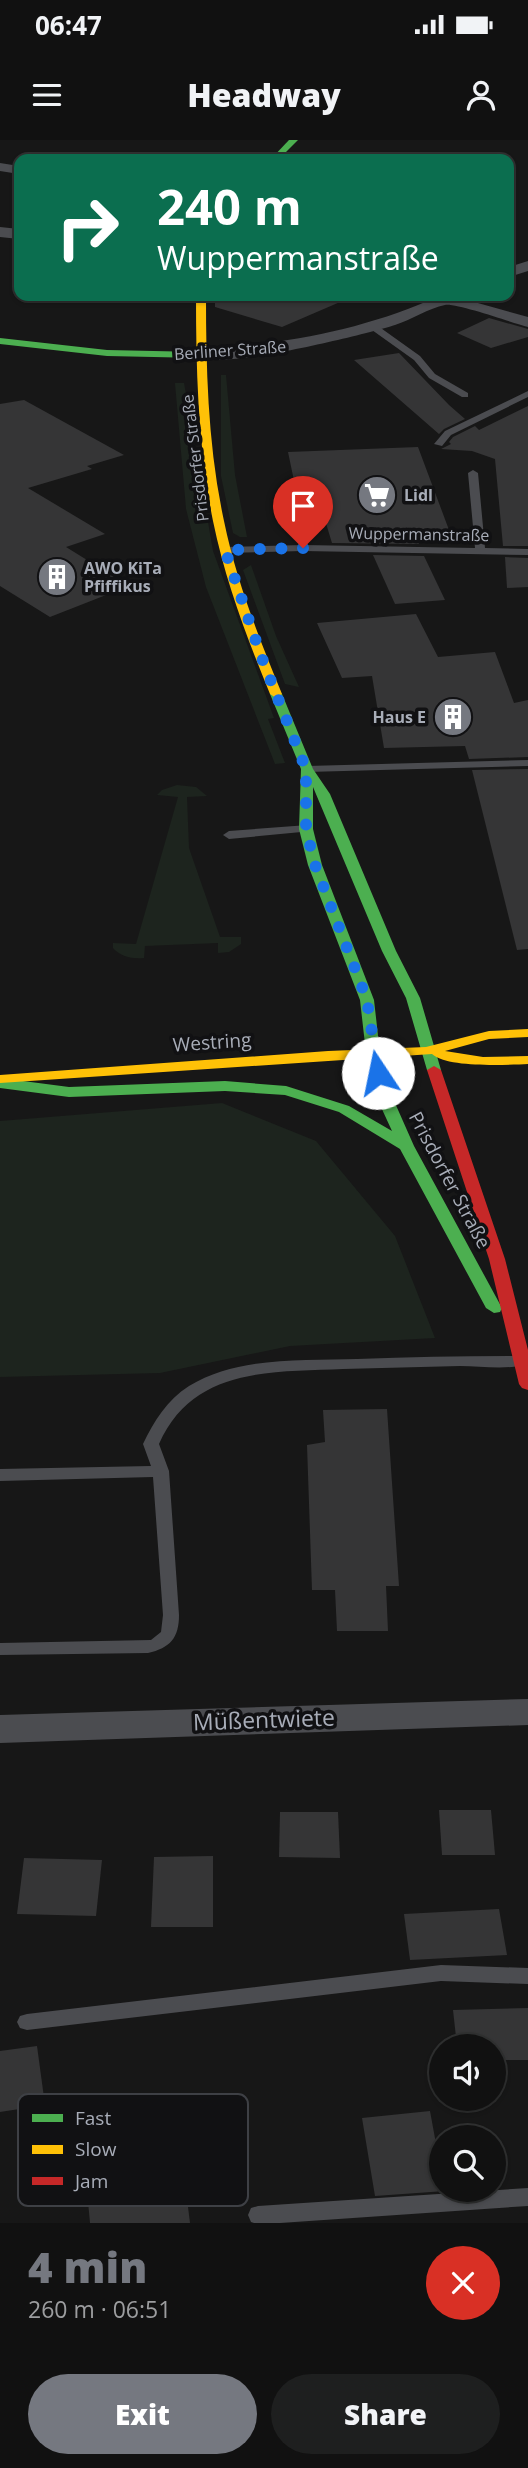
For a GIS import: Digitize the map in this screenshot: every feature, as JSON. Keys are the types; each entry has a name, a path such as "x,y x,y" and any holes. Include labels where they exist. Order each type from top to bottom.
{"main road":[{"path":"280,154 295,140"},
{"name":"Prisdorfer Straße","path":"201,301 200,355 212,481 225,550 261,656 306,769 322,828 413,998 426,1051 497,1259 528,1384"},
{"name":"Berliner Straße","path":"0,341 107,353 200,355"},
{"name":"Prisdorfer Straße","path":"306,769 324,794 322,828 315,865 367,1000 373,1053 383,1094 406,1146 523,1360"},
{"name":"Westring","path":"0,1081 426,1051 489,1035 528,1033"},
{"name":"Westring","path":"426,1051 464,1061 501,1063 528,1060"},
{"path":"0,1081 79,1092 214,1084 263,1085 311,1096 353,1112 406,1146"}],"street":[{"name":"Berliner Straße","path":"200,355 299,346 375,328 435,301"},
{"path":"457,301 528,322"},
{"name":"Müßentwiete","path":"0,1729 528,1712"}],"lane":[{"path":"375,328 418,358 432,376 465,395"},
{"path":"439,444 448,433 528,394"},
{"path":"473,472 480,551"},
{"name":"Wuppermanstraße","path":"225,550 303,548 528,552"},
{"path":"306,769 528,763"},
{"path":"229,835 322,828"},
{"path":"0,1649 148,1647 164,1642 171,1633 161,1471 151,1444 161,1420 182,1398 204,1384 234,1374 298,1366 523,1360"},
{"path":"0,1475 161,1471"},
{"path":"27,2022 441,1973 528,1976"},
{"path":"258,2215 528,2197"}],"shaded area":[{"path":"221,375 226,375 235,475 247,537 233,533 221,476"},
{"path":"175,383 184,383 213,551 274,718 268,719 285,763 275,764 206,587 186,509"},
{"path":"251,565 276,636 299,687 285,684 243,570"},
{"path":"177,785 196,787 207,796 187,797 189,848 220,937 241,937 241,944 229,952 218,953 218,943 145,946 144,958 127,957 113,948 113,943 136,944 178,797 157,795 162,790"},
{"path":"222,1103 316,1141 395,1236 435,1338 290,1346 160,1373 0,1377 0,1121"}],"building":[{"path":"215,301 340,302 282,327 215,307"},
{"path":"489,318 528,329 528,337 491,348 457,333"},
{"path":"399,353 465,419 439,434 354,360"},
{"path":"24,400 124,455 87,466 92,469 28,488 105,534 66,547 129,586 50,617 0,586 0,404"},
{"path":"528,406 528,546 503,546 495,459 472,451 441,449 451,444 449,442 453,437 475,426 479,430"},
{"name":"Lidl","path":"418,447 452,538 416,539 419,544 332,543 317,494 297,495 288,452"},
{"path":"373,555 424,556 445,600 395,604"},
{"path":"505,557 528,558 528,587 507,588"},
{"path":"416,614 438,657 495,652 514,703 528,700 528,757 469,759 465,746 384,748 372,676 342,678 317,623"},
{"path":"528,769 528,949 517,950 472,770"},
{"path":"387,1409 399,1586 386,1586 388,1631 337,1631 335,1590 312,1590 307,1445 325,1442 323,1410"},
{"path":"439,1810 491,1810 495,1855 442,1855"},
{"path":"280,1812 338,1812 340,1858 279,1857"},
{"path":"213,1856 213,1927 151,1927 154,1857"},
{"path":"24,1858 102,1860 96,1916 17,1914"},
{"path":"499,1909 507,1955 410,1960 404,1914"},
{"path":"528,2008 528,2060 506,2060 506,2034 456,2034 453,2010"},
{"path":"37,2046 44,2094 18,2094 18,2109 0,2112 0,2051"},
{"path":"430,2111 433,2125 429,2125 429,2192 375,2196 362,2118"},
{"path":"88,2206 188,2206 190,2223 90,2223"}],"traffic: fast":[{"path":"280,154 294,140"},
{"path":"0,341 107,353 200,355"},
{"path":"276,694 307,769 324,794 389,951 413,998 434,1070"},
{"path":"307,769 306,829 315,865 367,1000 373,1053 383,1094 406,1146 494,1308"},
{"path":"0,1083 69,1092 225,1086 286,1091 344,1109 406,1146"}],"traffic: slow":[{"path":"201,301 205,425 213,492 226,552 276,694"},
{"path":"0,1079 328,1055 426,1051 489,1035 528,1033"},
{"path":"439,1054 483,1061 528,1060"}],"traffic: jam":[{"path":"434,1070 497,1259 528,1384"}],"place":[{"name":"Lidl","path":"377,495"},
{"name":"AWO KiTa Pfiffikus","path":"57,577"},
{"name":"Haus E","path":"453,717"}],"route":[{"path":"303,548 225,550 261,656 306,769 306,829 315,865 367,1000 378,1073"}]}
